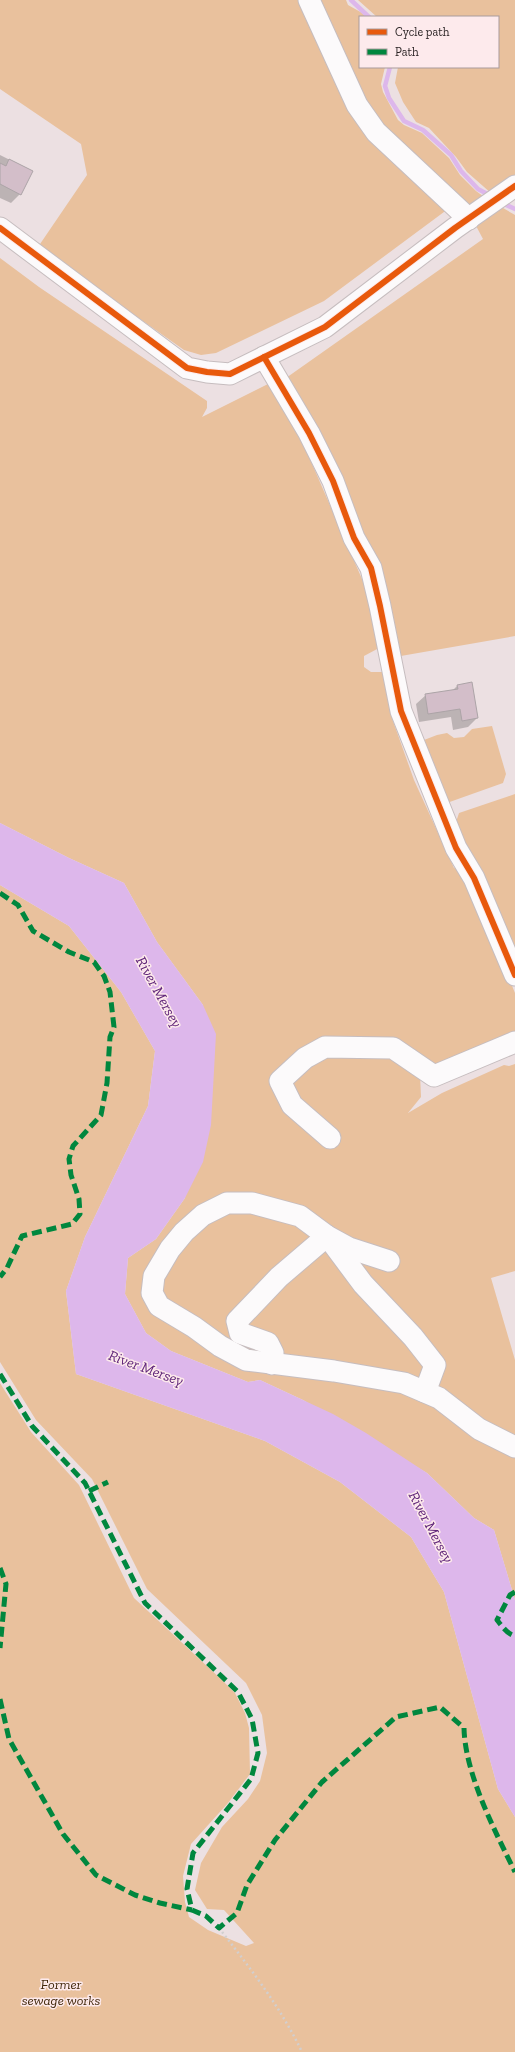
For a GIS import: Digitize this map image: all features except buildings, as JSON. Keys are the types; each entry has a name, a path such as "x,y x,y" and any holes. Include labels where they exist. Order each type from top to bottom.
{"street":[{"path":"309,0 357,105 372,126 469,219"},
{"path":"0,228 187,368 230,374 325,327 503,194"},
{"path":"264,357 309,433 333,481 354,538 371,568 401,712 456,848 474,878 515,975"},
{"path":"330,1138 292,1105 280,1081 306,1058 325,1047 393,1048 434,1076 515,1042"},
{"path":"389,1261 348,1248 327,1236 300,1216 252,1203 227,1203 203,1215 184,1232 170,1249 154,1276 152,1293 159,1306 194,1327 220,1346 246,1360 334,1371 404,1383 439,1398 479,1429 515,1447"},
{"path":"272,1364 273,1353 268,1343 240,1333 237,1321 279,1277 327,1236"},
{"path":"327,1236 363,1284 413,1337 435,1365 425,1392"}],"path":[{"path":"219,1928 264,1986 288,2022 302,2052"}],"green space":[{"path":"0,0 303,0 342,94 448,209 324,301 216,353 201,355 184,350 38,247 87,175 81,144 0,89"},
{"path":"317,0 346,0 348,5 364,14 365,16 359,16 359,68 385,68 381,84 383,92 398,120 404,125 422,133 449,158 460,175 476,191 487,199 467,208 377,122"},
{"path":"358,0 515,0 515,179 492,194 467,172 456,157 429,128 416,122 403,102 395,83 398,68 499,68 499,16 376,16"},
{"path":"491,208 503,208 515,215 515,636 395,657 286,378 483,239 475,224"},
{"path":"0,258 39,287 207,401 207,408 202,417 268,384 290,413 362,579 369,599 379,648 364,656 364,667 371,672 383,672 393,721 414,780 454,868 464,871 515,993 515,1037 420,1074 421,1097 408,1113 442,1093 504,1065 509,1066 515,1064 515,1271 491,1278 515,1360 515,1600 494,1530 474,1518 427,1473 303,1400 260,1380 248,1382 171,1351 146,1333 125,1294 128,1258 156,1239 185,1198 203,1005 157,942 124,883 69,858 0,823"},
{"path":"492,726 506,774 503,783 444,804 424,740 447,733 454,738 464,737 472,729"},
{"path":"515,794 515,961 456,822 459,813"},
{"name":"Former sewage works","path":"0,885 69,926 121,992 155,1051 148,1106 85,1237 66,1291 76,1374 265,1441 340,1482 411,1537 444,1592 498,1789 515,1817 515,2052 0,2052 0,1383 31,1432 79,1485 134,1598 235,1693 245,1713 249,1728 250,1774 228,1803 191,1844 183,1876 185,1902 189,1917 208,1930 246,1946 254,1943 224,1910 207,1909 195,1890 201,1863 222,1827 248,1799 260,1781 267,1753 262,1715 246,1683 147,1589 92,1479 36,1420 0,1362"}],"water":[{"name":"River Mersey","path":"0,823 69,858 124,883 157,942 203,1005 216,1034 211,1125 203,1162 185,1198 156,1239 128,1258 125,1294 146,1333 171,1351 248,1382 260,1380 333,1414 366,1433 427,1473 474,1518 494,1530 515,1600 515,1817 498,1789 444,1592 411,1537 340,1482 265,1441 76,1374 66,1291 85,1237 148,1106 155,1051 121,992 69,926 0,885"}],"waterway":[{"path":"351,0 368,16"},
{"path":"390,68 385,86 389,98 404,121 423,130 451,155 461,171 478,189 491,196"},
{"path":"502,203 515,209"}],"marked path":[{"path":"0,893 18,905 33,931 69,952 94,962 104,976 110,992 114,1027 110,1037 107,1083 101,1115 73,1146 69,1159 71,1175 79,1199 80,1214 72,1224 22,1236 7,1268 0,1277"},
{"path":"0,1374 32,1426 85,1483 145,1603 238,1692 252,1719 258,1753 251,1779 193,1853 187,1889 192,1910 206,1916 219,1928 237,1913 247,1885 275,1840 322,1782 396,1717 440,1707 464,1728 466,1746 475,1783 490,1821 515,1872"},
{"path":"89,1491 108,1482"},
{"path":"0,1568 6,1584 0,1648"},
{"path":"515,1592 510,1595 497,1620 507,1632 515,1636"},
{"path":"0,1699 9,1739 63,1834 96,1875 135,1895 160,1903 192,1910"}],"cycle path":[{"path":"0,228 187,368 230,374 325,327 455,228 515,186"},
{"path":"264,357 309,433 333,481 354,538 371,568 401,711 456,848 474,878 515,975"}]}
